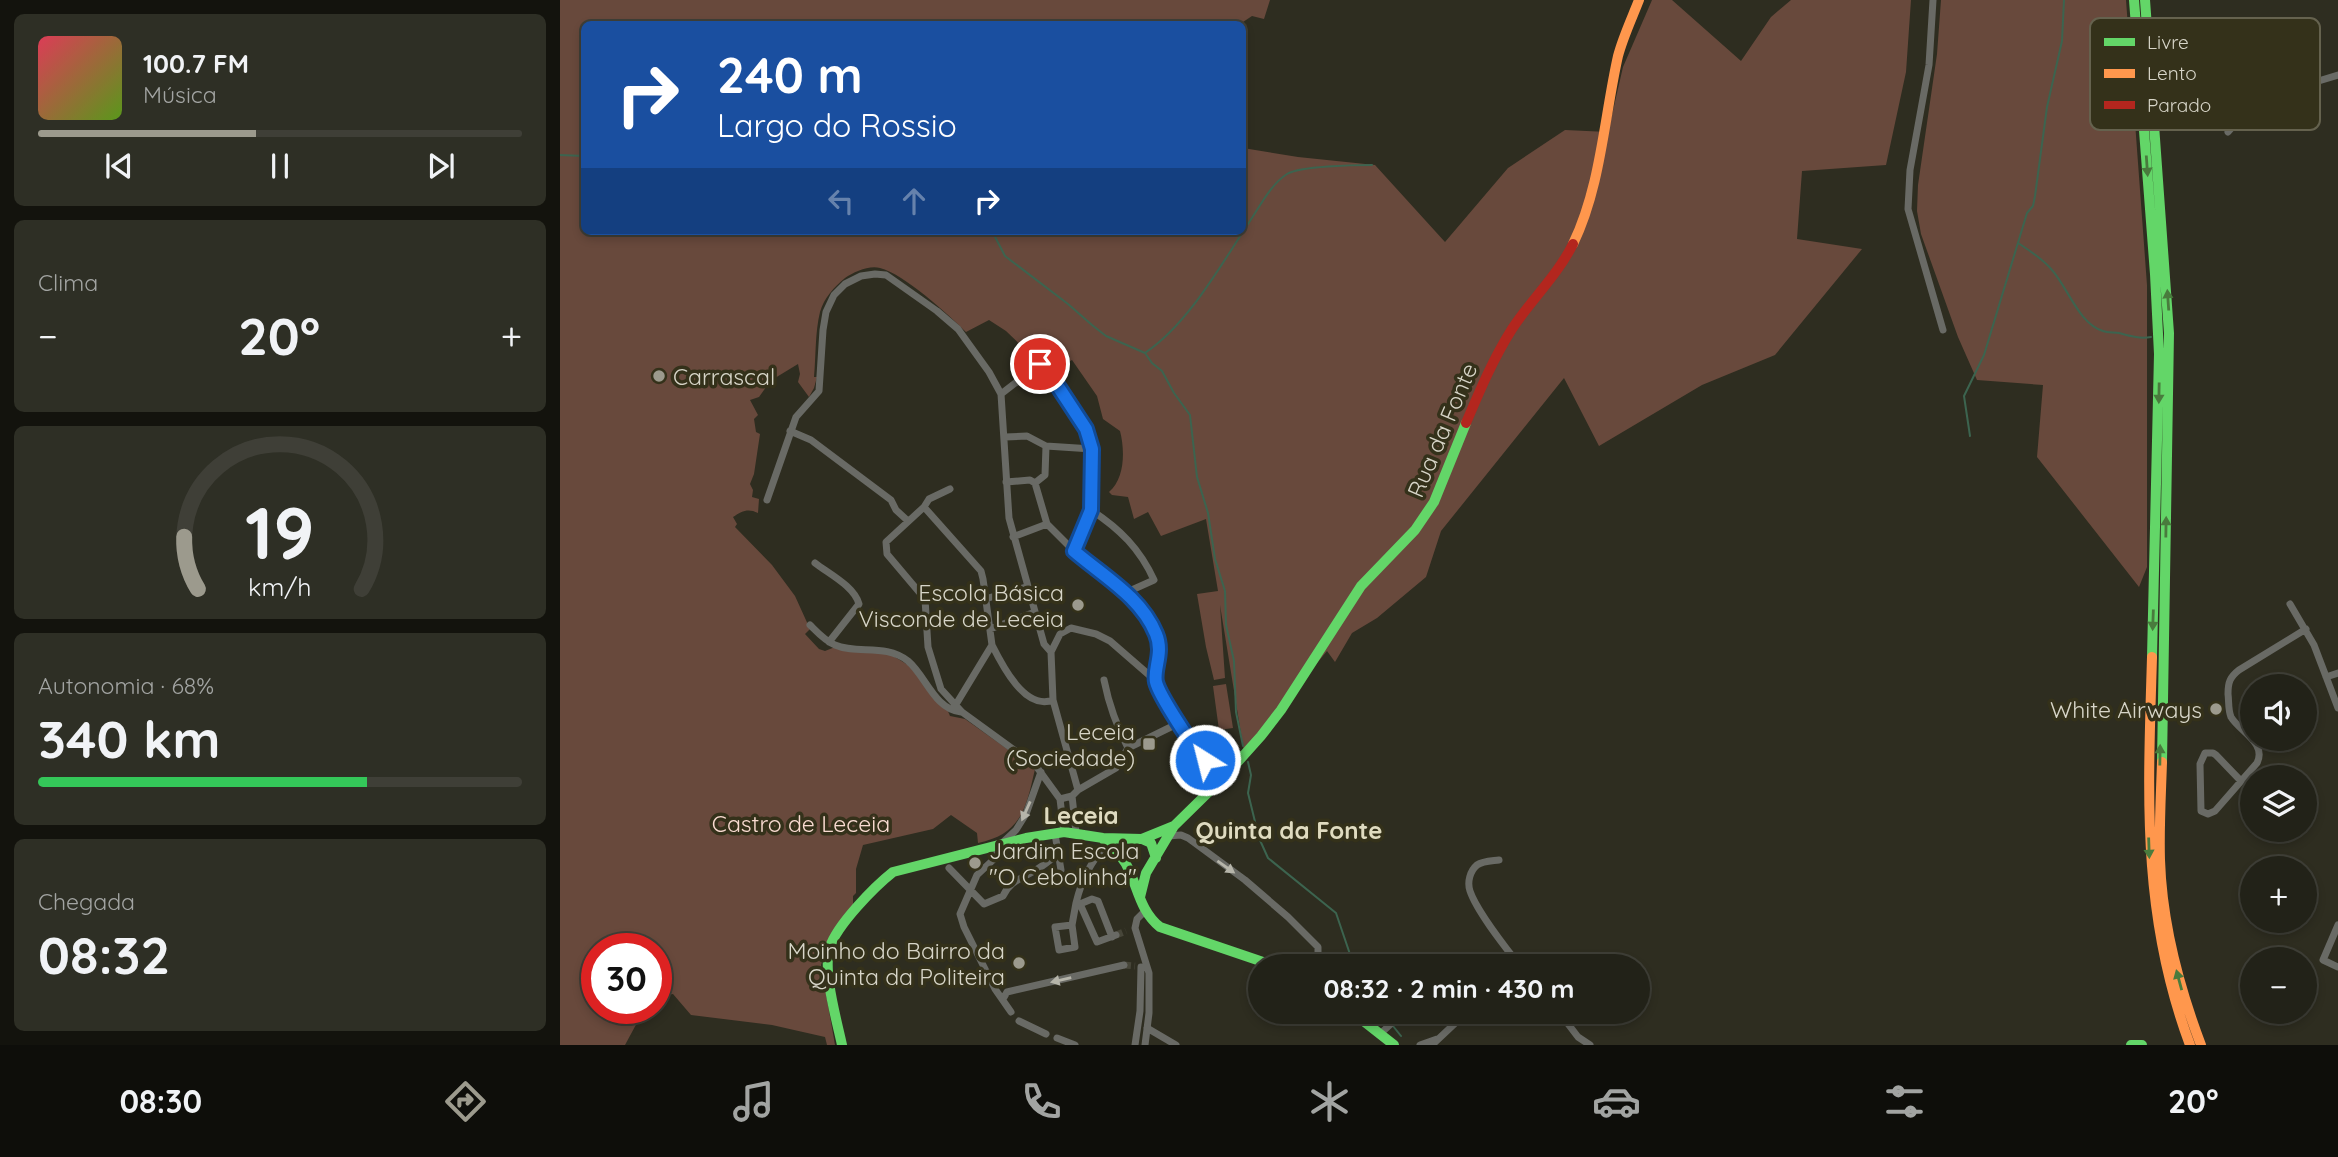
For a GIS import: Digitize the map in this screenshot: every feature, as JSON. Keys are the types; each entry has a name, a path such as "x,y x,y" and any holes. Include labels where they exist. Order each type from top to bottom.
{"main road":[{"name":"Rua da Fonte","path":"1140,897 1144,878 1176,823 1226,775 1281,710 1361,586 1406,540 1428,512 1496,355 1513,327 1559,269 1582,225 1592,190 1619,52 1639,0"},
{"path":"2134,0 2135,18"},
{"path":"2145,0 2146,18"},
{"path":"2144,130 2159,341 2148,809 2150,864 2160,946 2172,993 2190,1045"},
{"path":"2154,130 2169,343 2160,861 2171,948 2188,1011 2201,1045"},
{"name":"Rua da Fonte","path":"1139,839 1176,823"},
{"path":"842,1045 828,964 829,949 839,930 879,883 893,872 1002,844 1079,832 1105,840 1147,840 1154,848 1153,862 1146,870 1136,871 1105,840"},
{"path":"1139,839 1131,841 1124,849 1125,862 1147,917 1160,927 1248,957"},
{"path":"1380,1024 1387,1027 1393,1044 1403,1045"},
{"path":"2131,1045 2142,1045"}],"street":[{"path":"1933,0 1929,65 1910,170 1908,209 1943,330"},
{"path":"2320,80 2338,75"},
{"path":"767,500 796,417 819,391 823,330 826,312 834,295 845,284 861,275 886,275 958,329 984,363 1001,394 1009,518 1044,644 1051,652"},
{"path":"1001,394 1040,364 1044,365 1086,429 1092,449 1091,510 1074,551"},
{"path":"790,431 811,439 891,500 896,510 908,521"},
{"path":"1005,437 1027,436 1046,446 1092,449"},
{"path":"1035,483 1045,475 1046,446"},
{"path":"995,450 1005,447"},
{"path":"1006,482 1030,480 1035,483 1047,524 1074,551 1144,610 1156,634 1160,654 1156,681"},
{"path":"950,489 929,499 886,542 885,548 925,599 930,658 941,689 962,712 1032,762 1060,799 1058,854 1062,870"},
{"path":"924,506 981,571 992,645 1008,676 1032,699 1044,702 1054,700"},
{"path":"1091,510 1113,524 1135,546 1153,580 1125,593"},
{"path":"1013,537 1047,524"},
{"path":"815,564 842,583 858,599 859,604 829,642"},
{"path":"985,599 1027,587"},
{"path":"2290,604 2314,645 2338,708"},
{"path":"990,629 1035,612"},
{"path":"810,625 829,642 849,649 870,648 890,652 907,660 945,705 953,711 962,712"},
{"path":"1079,832 1075,793 1054,700 1051,652 1060,634 1068,629 1076,628 1110,641 1156,681 1179,723 1205,760 1212,776 1212,790"},
{"path":"2255,765 2260,755 2257,746 2230,715 2230,678 2306,629"},
{"path":"955,706 992,645"},
{"path":"2326,677 2338,673"},
{"path":"1104,680 1116,727 1128,748"},
{"path":"1060,799 1116,768 1128,748 1179,723"},
{"path":"2205,753 2213,753 2241,781 2215,811 2208,814 2201,811 2200,764 2205,753"},
{"path":"1205,760 1226,775"},
{"path":"1011,1012 995,989 964,928 960,914 977,874 998,854 1002,844 1016,830 1026,814 1041,772"},
{"path":"1168,836 1181,835 1188,838 1244,880 1288,917 1318,947 1318,954"},
{"path":"1072,925 1083,878 1105,840"},
{"path":"949,868 984,904 1003,896 1007,887 1058,854"},
{"path":"1499,860 1477,865 1471,873 1469,886 1474,900 1510,954"},
{"path":"1093,899 1098,901 1114,936 1097,942 1078,903 1093,899"},
{"path":"1144,912 1131,930 1141,966 1149,1013 1145,1045"},
{"path":"2338,925 2323,960 2338,967"},
{"path":"1003,999 1007,992 1124,965"},
{"path":"1135,1045 1140,1011 1141,966"},
{"path":"1018,1021 1046,1034"},
{"path":"1419,1045 1435,1042 1454,1024"},
{"path":"1568,1024 1578,1037 1590,1045"},
{"path":"1147,1028 1176,1045"},
{"path":"1057,1038 1075,1045"}],"green space":[{"name":"Castro de Leceia","path":"560,0 1270,0 1264,19 1252,16 1244,21 581,21 581,235 1246,235 1246,148 1375,165 1445,242 1508,168 1565,130 1608,132 1623,67 1652,0 1672,0 1741,61 1771,17 1791,0 1911,0 1906,72 1886,165 1802,171 1797,239 1862,249 1775,355 1702,385 1599,446 1564,378 1441,531 1426,577 1377,618 1352,633 1335,662 1327,651 1244,752 1220,605 1225,678 1214,680 1197,594 1218,591 1206,519 1161,536 1148,512 1134,519 1128,497 1112,495 1109,492 1121,472 1123,447 1120,431 1103,419 1097,396 1072,360 1054,370 1048,363 1037,361 1006,331 989,320 966,332 913,286 880,268 866,268 845,278 830,293 820,312 814,377 817,377 809,397 798,382 798,364 775,378 773,383 769,383 759,397 750,400 758,415 754,419 756,432 760,434 750,484 752,497 759,499 758,513 748,510 736,515 733,517 737,524 735,527 772,565 795,596 810,629 805,634 819,649 825,651 835,647 890,654 908,665 947,709 950,716 965,719 1035,769 1028,796 1013,826 992,839 978,843 977,833 951,815 933,829 863,845 856,869 853,907 829,941 821,965 835,1045 827,1045 825,1037 772,1025 691,1015 672,994 672,933 581,933 581,1024 636,1024 625,1045 560,1045"},
{"path":"1941,0 2126,0 2127,18 2090,18 2090,130 2136,130 2147,285 2147,567 2139,587 2037,457 2043,385 1977,380 1958,337 1921,234 1917,211 1918,185 1937,54"},
{"path":"1226,684 1233,728 1219,730 1213,686"}],"waterway":[{"path":"1970,436 1964,396 1984,355 2027,213 2033,206 2047,107 2062,41 2064,0"},
{"path":"560,155 581,156"},
{"path":"1246,227 1275,184 1287,174 1303,169 1372,165"},
{"path":"994,235 1005,256 1106,336 1145,353 1162,371 1190,415 1197,477 1225,591 1226,625 1234,661 1236,712 1243,746"},
{"path":"1145,353 1161,341 1189,311 1241,235"},
{"path":"2018,243 2048,266 2087,321 2095,327 2107,332 2151,337"},
{"path":"1248,762 1251,775 1248,793 1259,838 1268,858 1336,913 1350,954"},
{"path":"1393,1026 1401,1036"}],"tunnel":[{"path":"1116,935 1126,931"},
{"path":"1124,965 1135,966"}],"traffic: fast":[{"path":"2134,0 2135,18"},
{"path":"2145,0 2146,18"},
{"path":"2144,130 2159,354 2152,657"},
{"path":"2154,130 2169,333 2162,762"},
{"path":"1140,897 1146,873 1174,826 1261,736 1281,710 1361,586 1415,530 1434,502 1466,423"},
{"path":"1142,839 1174,826"},
{"path":"842,1045 829,982 830,947 848,918 893,872 1026,838 1064,832 1103,838 1142,839 1151,843 1156,858"},
{"path":"1103,839 1124,860 1143,905 1160,927 1248,957"},
{"path":"1367,1024 1394,1045"},
{"path":"2131,1045 2142,1045"}],"traffic: slow":[{"path":"1573,244 1596,175 1618,56 1639,0"},
{"path":"2152,657 2149,805 2155,901 2174,996 2190,1045"},
{"path":"2162,762 2160,848 2164,907 2179,978 2201,1045"}],"traffic: jam":[{"path":"1466,423 1505,340 1573,244"}],"place":[{"name":"Carrascal","path":"659,376"},
{"name":"Escola Básica Visconde de Leceia","path":"1078,605"},
{"name":"White Airways","path":"2216,709"},
{"name":"Leceia (Sociedade)","path":"1149,744"},
{"name":"Jardim Escola \"O Cebolinha\"","path":"975,863"},
{"name":"Moinho do Bairro da Quinta da Politeira","path":"1019,963"}],"district":[{"name":"Leceia","path":"1081,815"},
{"name":"Quinta da Fonte","path":"1289,830"}],"route":[{"path":"1040,364 1044,365 1074,407 1086,429 1092,449 1091,510 1074,551 1144,610 1159,643 1156,681 1179,723 1205,760"}]}
